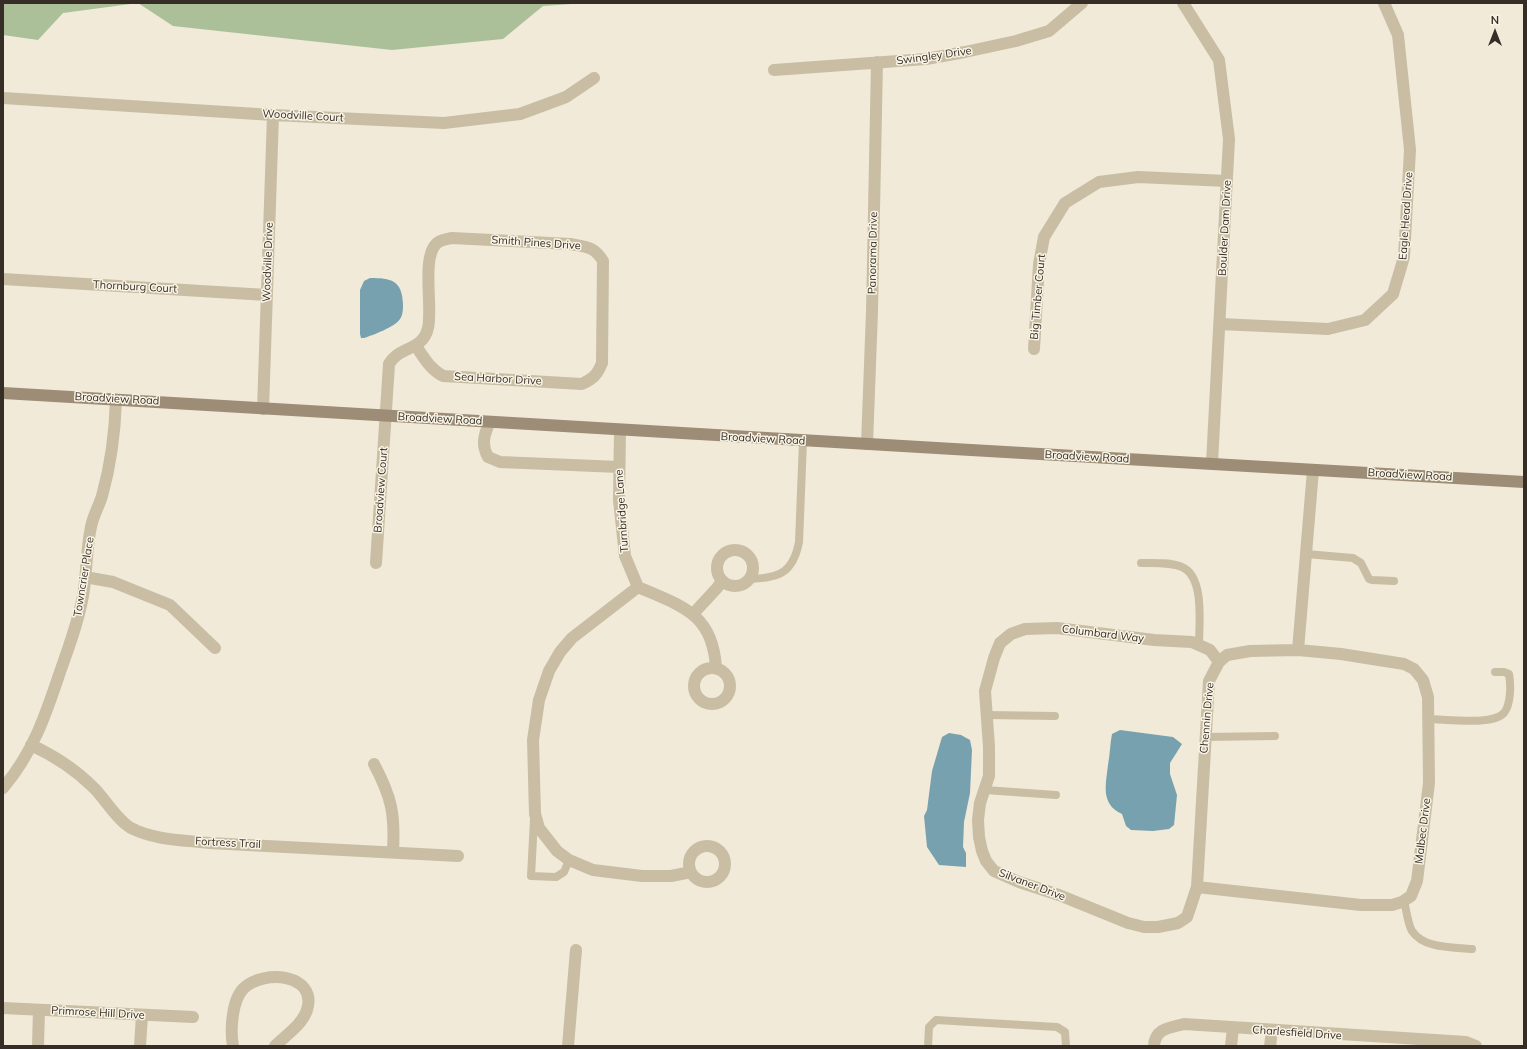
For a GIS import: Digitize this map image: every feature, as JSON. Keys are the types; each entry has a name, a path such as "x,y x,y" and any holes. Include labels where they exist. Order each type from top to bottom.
{"street":[{"name":"Swingley Drive","path":"774,70 926,59 1016,41 1049,31 1082,3"},
{"name":"Boulder Dam Drive","path":"1183,3 1219,60 1229,139 1212,464"},
{"name":"Eagle Head Drive","path":"1220,324 1328,329 1365,320 1393,294 1404,257 1410,150 1398,35 1384,3"},
{"name":"Panorama Drive","path":"867,444 872,311 877,62"},
{"name":"Woodville Court","path":"3,98 273,115 444,123 520,114 566,97 594,78"},
{"name":"Woodville Drive","path":"263,409 273,115"},
{"name":"Big Timber Court","path":"1034,349 1038,264 1044,237 1065,203 1099,182 1138,177 1227,181"},
{"name":"Smith Pines Drive","path":"416,346 425,337 429,327 429,265 432,249 438,242 452,238 570,244 587,247 598,253 603,261 602,363 598,373 592,379"},
{"name":"Thornburg Court","path":"3,279 267,295"},
{"name":"Sea Harbor Drive","path":"416,346 434,372 443,376 582,384 592,379"},
{"name":"Broadview Court","path":"376,563 389,364 393,358 416,346"},
{"name":"Broadview Road","path":"3,393 1524,482"},
{"name":"Towncrier Place","path":"3,788 16,772 41,728 71,642 79,613 85,577 86,552 92,525 102,497 111,460 116,400"},
{"path":"490,422 485,432 484,450 488,457 500,462 619,467"},
{"name":"Turnbridge Lane","path":"620,430 620,500 625,556 638,587"},
{"path":"1219,662 1227,656 1250,651 1298,650 1313,470"},
{"path":"731,550 744,552 750,558 753,566 753,573 750,579 744,584 738,586 729,586 722,581 716,571 717,564 724,553 731,550"},
{"path":"85,577 113,582 170,605 215,648"},
{"path":"694,614 722,581"},
{"path":"691,872 671,876 642,876 594,870 569,860 556,851 539,828 535,814 533,740 539,700 549,671 560,652 572,638 638,587 673,602 694,614 703,625 713,644 716,668"},
{"name":"Columbard Way","path":"994,658 1000,643 1011,634 1032,628 1057,628 1154,640 1192,642 1210,650 1219,662"},
{"name":"Malbec Drive","path":"1298,650 1348,655 1404,664 1414,669 1424,680 1428,697 1429,783 1417,881 1411,896 1404,901"},
{"name":"Silvaner Drive","path":"994,658 985,691 989,747 989,776 980,803 978,820 979,837 986,862 994,871 1019,882 1059,895 1128,923 1144,927 1158,927 1178,923 1187,917"},
{"name":"Chennin Drive","path":"1187,917 1197,887 1209,681 1219,662"},
{"name":"Fortress Trail","path":"31,745 54,756 75,770 94,788 119,817 130,827 143,833 175,840 202,842 458,856"},
{"path":"374,764 385,783 391,800 394,826 393,852"},
{"path":"1197,887 1361,905 1392,905 1404,901"},
{"path":"568,1046 576,950"},
{"path":"233,1046 231,1037 234,1012 238,999 244,988 257,980 267,977 289,977 306,991 308,1008 301,1021 275,1046"},
{"name":"Primrose Hill Drive","path":"3,1008 193,1017"},
{"path":"38,1046 39,1010"},
{"path":"140,1046 142,1015"},
{"name":"Charlesfield Drive","path":"1154,1046 1154,1039 1159,1032 1184,1024 1272,1031 1466,1042 1476,1046"},
{"path":"1231,1046 1233,1028"},
{"path":"1270,1046 1272,1031"}],"lane":[{"path":"750,579 764,578 782,573 788,568 796,556 799,542 803,441"},
{"path":"1306,554 1353,558 1361,563 1369,579 1394,581"},
{"path":"1141,563 1181,566 1191,573 1195,580 1199,608 1199,645"},
{"path":"1428,719 1485,721 1495,719 1503,714 1508,703 1509,674 1504,672 1495,672"},
{"path":"987,715 1055,716"},
{"path":"1205,737 1275,736"},
{"path":"985,790 1056,795"},
{"path":"535,814 531,876 556,877 564,872 569,860"},
{"path":"1404,901 1412,931 1425,943 1472,949"},
{"path":"928,1046 929,1027 936,1020 1057,1027 1065,1032 1066,1046"}],"green space":[{"path":"3,3 138,3 63,13 38,40 3,35"},
{"path":"138,3 586,3 543,6 503,39 392,50 173,26"}],"water":[{"path":"370,278 389,280 398,285 402,296 403,312 400,319 394,325 378,333 361,338 360,290 364,281"},
{"path":"1120,730 1173,737 1182,744 1170,763 1170,774 1177,795 1174,825 1169,829 1153,831 1131,830 1126,826 1122,814 1110,805 1107,799 1106,779 1112,734"},
{"path":"949,733 961,735 970,740 972,750 970,793 964,822 963,847 966,853 966,867 939,865 927,847 924,816 927,810 932,771 942,737"}]}
